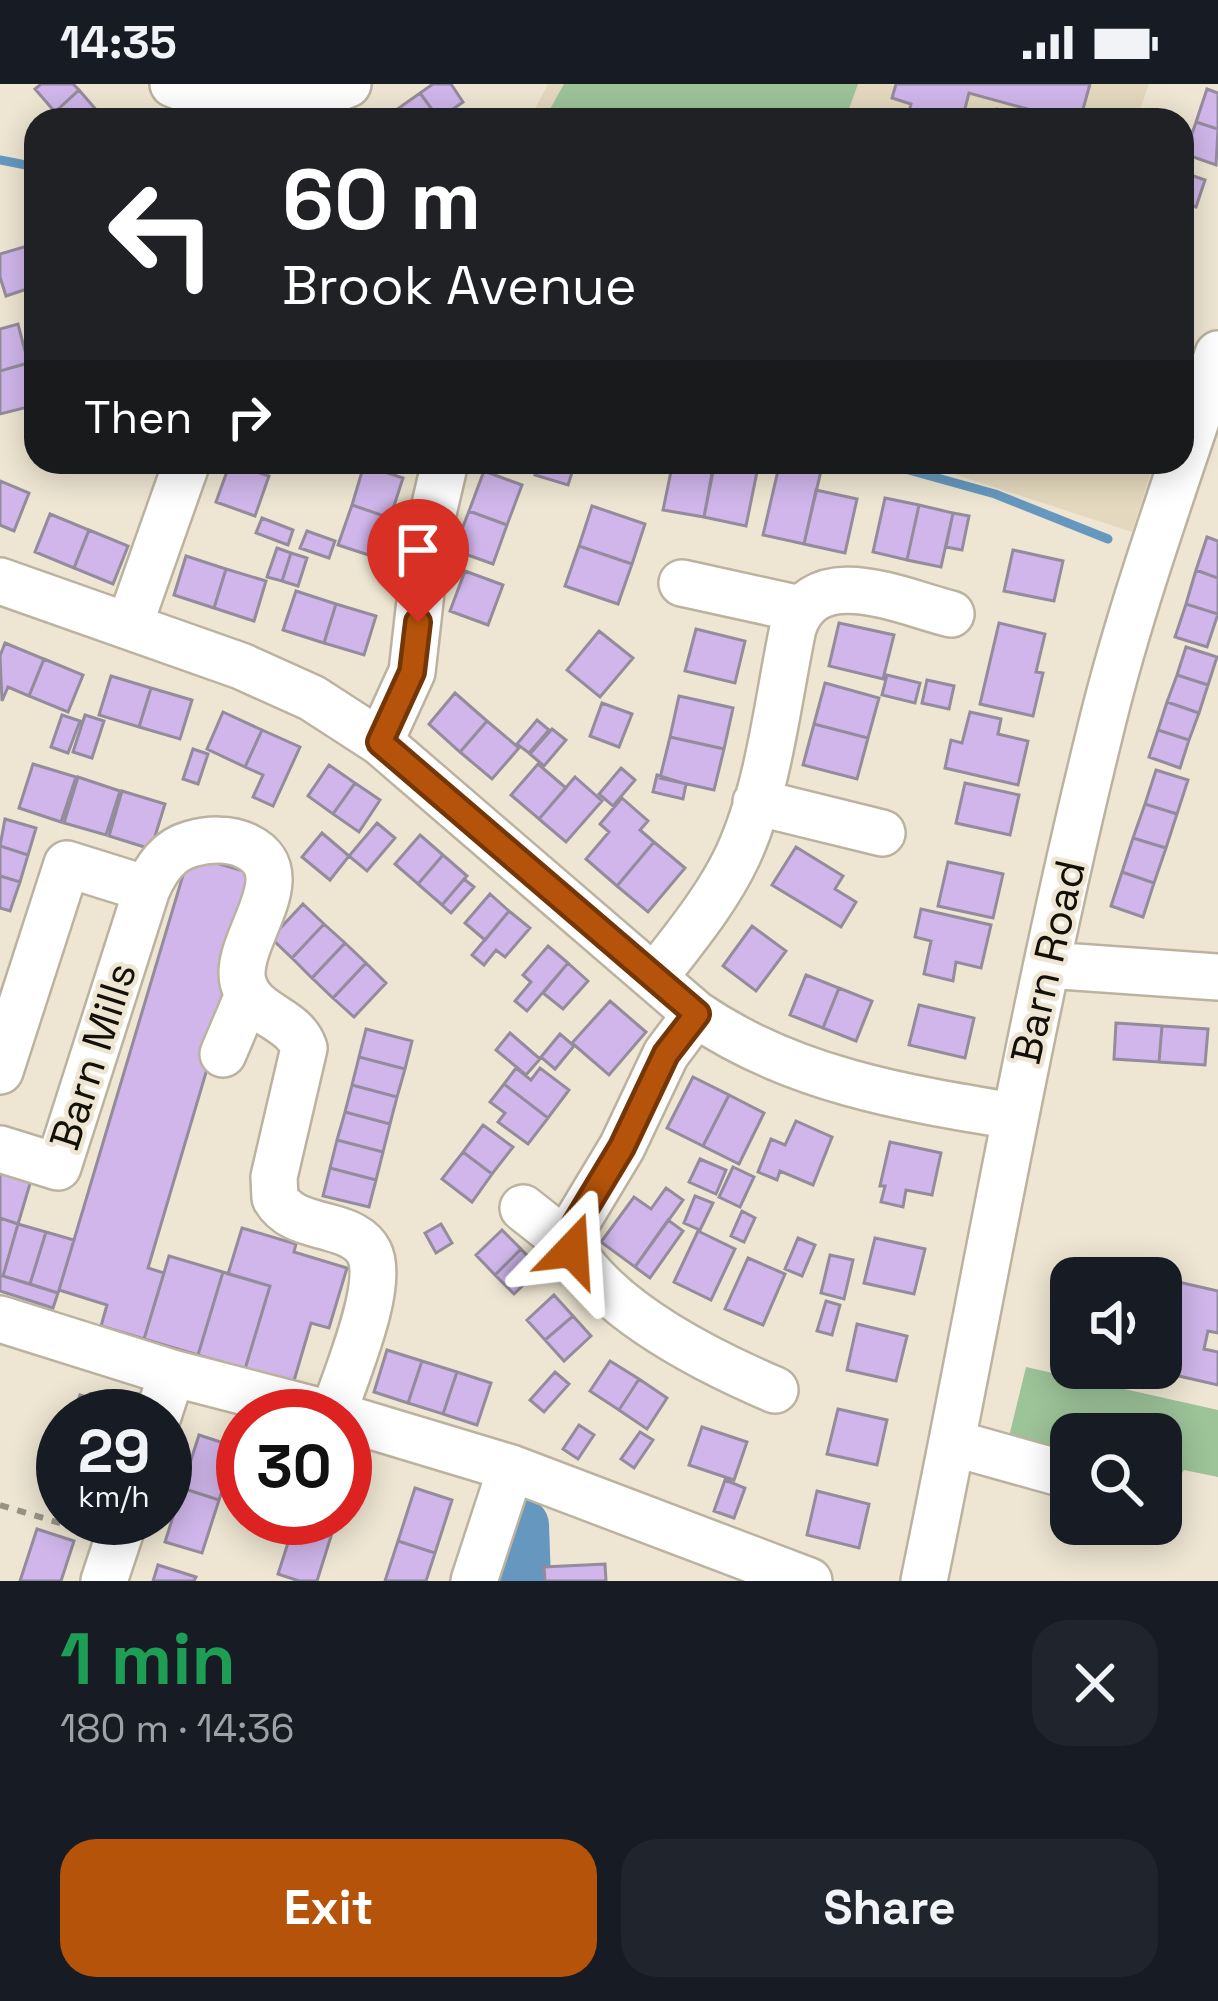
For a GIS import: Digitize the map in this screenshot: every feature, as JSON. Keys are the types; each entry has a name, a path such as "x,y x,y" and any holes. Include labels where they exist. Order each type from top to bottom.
{"street":[{"path":"173,84 213,99 254,105 305,100 348,84"},
{"name":"Barn Road","path":"1194,417 1218,354"},
{"path":"129,626 183,474"},
{"path":"380,742 412,672 427,539 443,474"},
{"name":"Barn Road","path":"924,1581 1014,1116 1105,712 1175,474"},
{"path":"0,581 279,681 380,742 697,1014 770,1054 854,1086 1014,1116"},
{"path":"682,583 800,609"},
{"path":"654,978 720,887 741,849 800,609 818,595 841,589 951,614"},
{"path":"756,802 882,833"},
{"name":"Barn Mills","path":"0,1149 58,1167 147,889 164,860 196,842 234,842 259,854 270,876 241,968 248,995"},
{"name":"Barn Mills","path":"0,1071 67,865 147,889"},
{"path":"1048,965 1218,977"},
{"path":"224,1054 248,995 293,1028 304,1048 274,1177 275,1198 295,1217 360,1240 373,1261 372,1291 346,1389"},
{"path":"697,1014 666,1054 622,1147 571,1234 572,1250 587,1270 643,1318 715,1362 775,1390"},
{"path":"523,1208 552,1231 571,1234"},
{"path":"0,1319 237,1389"},
{"path":"167,1389 172,1372"},
{"path":"372,1426 511,1468 728,1567 809,1581"},
{"path":"953,1443 1050,1470"},
{"path":"474,1581 511,1468"}],"path":[{"path":"0,1505 116,1547"}],"shaded area":[{"path":"548,84 1149,84 1140,108 535,108"},
{"path":"954,474 1150,474 1132,532"}],"green space":[{"path":"564,84 858,84 849,108 551,108"},
{"path":"1026,1367 1050,1372 1050,1389 1124,1389 1218,1410 1218,1477 1182,1473 1182,1413 1050,1413 1050,1461 1006,1449"}],"building":[{"path":"41,84 73,84 79,90 59,108 52,108 35,89"},
{"path":"433,84 451,84 463,102 455,108 431,108 420,93"},
{"path":"896,84 1090,84 1083,108 1024,108 969,93 965,108 910,108 911,104 892,98"},
{"path":"1207,89 1218,93 1218,129 1196,122"},
{"path":"79,90 95,108 59,108"},
{"path":"420,93 431,108 399,108"},
{"path":"1196,122 1218,129 1216,165 1194,157"},
{"path":"1194,176 1205,180 1194,206"},
{"path":"24,247 24,290 6,296 0,254"},
{"path":"18,324 24,364 0,371 0,329"},
{"path":"24,364 24,408 0,414 0,371"},
{"path":"226,474 269,476 255,516 216,502"},
{"path":"361,474 403,478 390,518 352,505"},
{"path":"483,474 522,485 507,525 469,511"},
{"path":"535,474 572,474 568,485"},
{"path":"670,474 712,474 704,517 663,510"},
{"path":"713,474 757,474 746,526 704,517"},
{"path":"777,474 820,474 804,544 763,535"},
{"path":"0,481 29,493 14,531 0,525"},
{"path":"816,490 857,499 845,553 804,544"},
{"path":"885,498 919,505 907,560 873,552"},
{"path":"352,505 390,518 378,558 338,545"},
{"path":"919,505 953,513 941,567 907,560"},
{"path":"592,506 645,524 632,564 579,546"},
{"path":"469,511 507,525 493,564 454,550"},
{"path":"953,513 969,516 962,550 946,547"},
{"path":"50,514 89,530 74,568 35,552"},
{"path":"262,518 293,530 288,545 256,533"},
{"path":"89,530 128,546 113,584 74,568"},
{"path":"307,531 335,541 329,558 300,548"},
{"path":"1207,537 1218,541 1218,578 1196,570"},
{"path":"579,546 632,564 618,604 565,586"},
{"path":"277,548 291,553 282,581 267,577"},
{"path":"1013,550 1063,561 1054,601 1004,591"},
{"path":"291,553 307,558 298,586 282,581"},
{"path":"186,556 226,569 214,608 174,595"},
{"path":"226,569 266,581 254,621 214,608"},
{"path":"1196,570 1218,578 1218,614 1186,604"},
{"path":"465,571 503,585 488,625 450,611"},
{"path":"296,591 336,604 324,643 283,630"},
{"path":"336,604 376,616 364,655 324,643"},
{"path":"1186,604 1218,614 1207,647 1175,637"},
{"path":"839,623 894,635 883,679 829,666"},
{"path":"999,623 1045,634 1036,672 1043,673 1033,716 980,704"},
{"path":"696,629 745,641 735,683 685,671"},
{"path":"599,631 633,658 600,697 567,670"},
{"path":"5,643 44,659 29,696 8,687 2,701 0,656"},
{"path":"1186,647 1217,657 1208,685 1177,675"},
{"path":"44,659 83,675 68,712 29,696"},
{"path":"887,675 920,683 915,703 882,695"},
{"path":"1177,675 1208,685 1199,713 1167,702"},
{"path":"111,676 151,688 139,727 99,715"},
{"path":"927,680 954,686 949,709 922,703"},
{"path":"825,683 879,698 868,738 814,724"},
{"path":"151,688 192,700 180,739 139,727"},
{"path":"455,693 487,721 460,752 429,724"},
{"path":"679,696 733,708 724,749 670,737"},
{"path":"1167,702 1199,713 1189,740 1158,730"},
{"path":"602,703 632,714 619,747 590,736"},
{"path":"223,712 262,730 245,767 207,749"},
{"path":"970,712 1001,719 998,734 1028,741 1018,785 945,768 951,740 962,743"},
{"path":"62,715 80,721 68,753 51,747"},
{"path":"85,715 104,721 92,758 73,752"},
{"path":"537,720 549,730 529,753 517,744"},
{"path":"487,721 519,748 492,779 460,752"},
{"path":"814,724 868,738 857,779 803,765"},
{"path":"552,729 566,740 544,766 530,754"},
{"path":"262,730 300,747 273,806 253,797 263,775 245,767"},
{"path":"1158,730 1189,740 1180,768 1149,757"},
{"path":"670,737 724,749 714,790 660,778"},
{"path":"193,749 208,754 198,784 183,779"},
{"path":"33,764 76,777 61,822 19,808"},
{"path":"538,764 566,788 539,819 511,795"},
{"path":"329,765 355,783 333,814 308,796"},
{"path":"621,768 635,780 613,806 599,794"},
{"path":"1156,770 1188,780 1177,814 1145,804"},
{"path":"657,775 686,784 683,799 653,792"},
{"path":"78,777 120,791 106,835 64,823"},
{"path":"575,777 602,801 566,842 539,819"},
{"path":"355,783 380,800 359,832 333,814"},
{"path":"965,783 1019,795 1010,835 956,823"},
{"path":"122,791 165,804 151,849 109,836"},
{"path":"622,798 648,821 640,830 654,842 617,886 586,859 609,832 600,824"},
{"path":"1145,804 1177,814 1166,848 1133,838"},
{"path":"5,819 36,828 28,855 0,846"},
{"path":"377,823 395,838 367,871 349,856"},
{"path":"322,833 349,856 330,880 302,857"},
{"path":"420,835 443,855 418,884 395,864"},
{"path":"1133,838 1166,848 1154,883 1122,872"},
{"path":"654,842 685,868 648,912 617,886"},
{"path":"0,846 28,855 20,882 0,876"},
{"path":"796,847 843,876 835,889 856,902 841,927 772,885"},
{"path":"189,855 264,877 148,1268 164,1273 144,1339 101,1326 107,1305 59,1290"},
{"path":"443,855 467,876 442,905 418,884"},
{"path":"948,862 1003,874 993,918 938,906"},
{"path":"1122,872 1154,883 1143,917 1111,906"},
{"path":"0,876 20,882 10,911 0,908"},
{"path":"464,879 474,887 451,913 442,905"},
{"path":"490,894 509,911 485,940 465,923"},
{"path":"303,904 324,924 292,958 271,938"},
{"path":"921,909 991,925 981,968 956,962 953,981 924,974 931,941 915,937"},
{"path":"509,911 530,928 505,957 496,950 484,965 472,955"},
{"path":"324,924 345,943 312,978 292,958"},
{"path":"752,926 786,951 756,991 723,966"},
{"path":"345,943 366,963 333,998 312,978"},
{"path":"548,946 568,963 527,1011 515,1001 531,982 523,975"},
{"path":"366,963 386,983 354,1017 333,998"},
{"path":"568,963 588,981 563,1009 543,993"},
{"path":"806,975 839,988 823,1028 790,1015"},
{"path":"839,988 872,1001 856,1041 823,1028"},
{"path":"610,1001 646,1032 609,1075 572,1043"},
{"path":"919,1005 974,1018 965,1058 909,1045"},
{"path":"1116,1023 1162,1026 1159,1062 1114,1059"},
{"path":"1162,1026 1208,1029 1205,1065 1159,1062"},
{"path":"366,1029 412,1041 405,1069 359,1057"},
{"path":"510,1033 540,1059 526,1075 496,1050"},
{"path":"560,1034 574,1046 555,1069 541,1057"},
{"path":"359,1057 405,1069 397,1097 352,1085"},
{"path":"516,1068 531,1080 540,1068 569,1090 548,1118 504,1084"},
{"path":"693,1077 729,1095 703,1146 667,1128"},
{"path":"504,1084 548,1118 528,1144 498,1122 505,1113 490,1102"},
{"path":"352,1085 397,1097 390,1124 345,1112"},
{"path":"729,1095 764,1113 739,1164 703,1146"},
{"path":"345,1112 390,1124 383,1152 337,1140"},
{"path":"796,1121 832,1137 813,1185 780,1171 777,1180 758,1172 771,1139 785,1145"},
{"path":"483,1125 513,1147 492,1174 463,1152"},
{"path":"337,1140 383,1152 376,1180 330,1168"},
{"path":"890,1142 941,1153 932,1195 906,1190 903,1207 881,1202"},
{"path":"463,1152 492,1174 472,1202 442,1179"},
{"path":"700,1159 726,1170 716,1194 689,1182"},
{"path":"0,1167 32,1177 18,1224 0,1218"},
{"path":"733,1167 754,1177 740,1207 719,1197"},
{"path":"330,1168 376,1180 369,1207 323,1196"},
{"path":"666,1188 683,1200 635,1267 601,1242 634,1197 651,1209"},
{"path":"695,1196 713,1203 700,1230 684,1223"},
{"path":"742,1211 755,1218 744,1242 731,1236"},
{"path":"0,1218 18,1224 3,1276 58,1293 53,1308 0,1291"},
{"path":"668,1220 683,1231 650,1278 635,1267"},
{"path":"18,1224 46,1232 30,1284 3,1276"},
{"path":"441,1224 452,1243 436,1253 425,1233"},
{"path":"242,1228 296,1244 294,1252 347,1268 329,1328 311,1323 293,1384 245,1369 270,1286 228,1274"},
{"path":"502,1230 521,1249 495,1275 476,1255"},
{"path":"698,1231 735,1249 711,1300 674,1282"},
{"path":"46,1232 74,1240 58,1293 30,1284"},
{"path":"798,1238 815,1245 802,1276 785,1269"},
{"path":"875,1238 925,1249 914,1294 864,1283"},
{"path":"521,1249 540,1269 514,1294 495,1275"},
{"path":"830,1255 853,1260 844,1299 821,1293"},
{"path":"169,1256 223,1272 198,1355 144,1339"},
{"path":"748,1258 785,1274 763,1325 725,1309"},
{"path":"223,1272 270,1286 245,1369 198,1355"},
{"path":"1182,1283 1218,1291 1218,1333 1208,1331 1204,1349 1218,1352 1218,1385 1182,1377"},
{"path":"554,1295 573,1316 545,1340 527,1320"},
{"path":"826,1301 840,1305 832,1335 817,1331"},
{"path":"573,1316 591,1336 564,1361 545,1340"},
{"path":"857,1324 907,1336 896,1381 847,1370"},
{"path":"387,1350 422,1361 408,1403 374,1392"},
{"path":"422,1361 457,1372 443,1414 408,1403"},
{"path":"610,1361 639,1379 619,1410 590,1391"},
{"path":"457,1372 491,1383 477,1425 443,1414"},
{"path":"555,1372 569,1384 544,1412 530,1400"},
{"path":"639,1379 667,1398 647,1429 619,1410"},
{"path":"838,1409 887,1420 877,1465 827,1454"},
{"path":"579,1425 594,1435 578,1459 563,1449"},
{"path":"702,1427 747,1442 734,1480 689,1465"},
{"path":"640,1432 653,1440 634,1468 621,1459"},
{"path":"199,1435 216,1441 216,1499 192,1491 192,1457"},
{"path":"725,1480 745,1488 734,1518 714,1511"},
{"path":"415,1488 452,1500 435,1553 398,1541"},
{"path":"192,1491 216,1499 202,1553 175,1545 192,1545"},
{"path":"817,1491 869,1504 859,1548 807,1535"},
{"path":"36,1532 36,1545 73,1545 61,1581 20,1581"},
{"path":"398,1541 435,1553 426,1581 385,1581"},
{"path":"287,1545 328,1545 317,1581 278,1574"},
{"path":"605,1564 606,1581 545,1581 544,1567"},
{"path":"158,1565 196,1577 194,1581 153,1581"}],"waterway":[{"path":"0,160 24,165"},
{"path":"923,474 995,494 1108,539"},
{"path":"522,1525 524,1581"}],"route":[{"path":"418,622 406,691 380,742 697,1014 666,1054 622,1147 575,1225 572,1250"}]}
